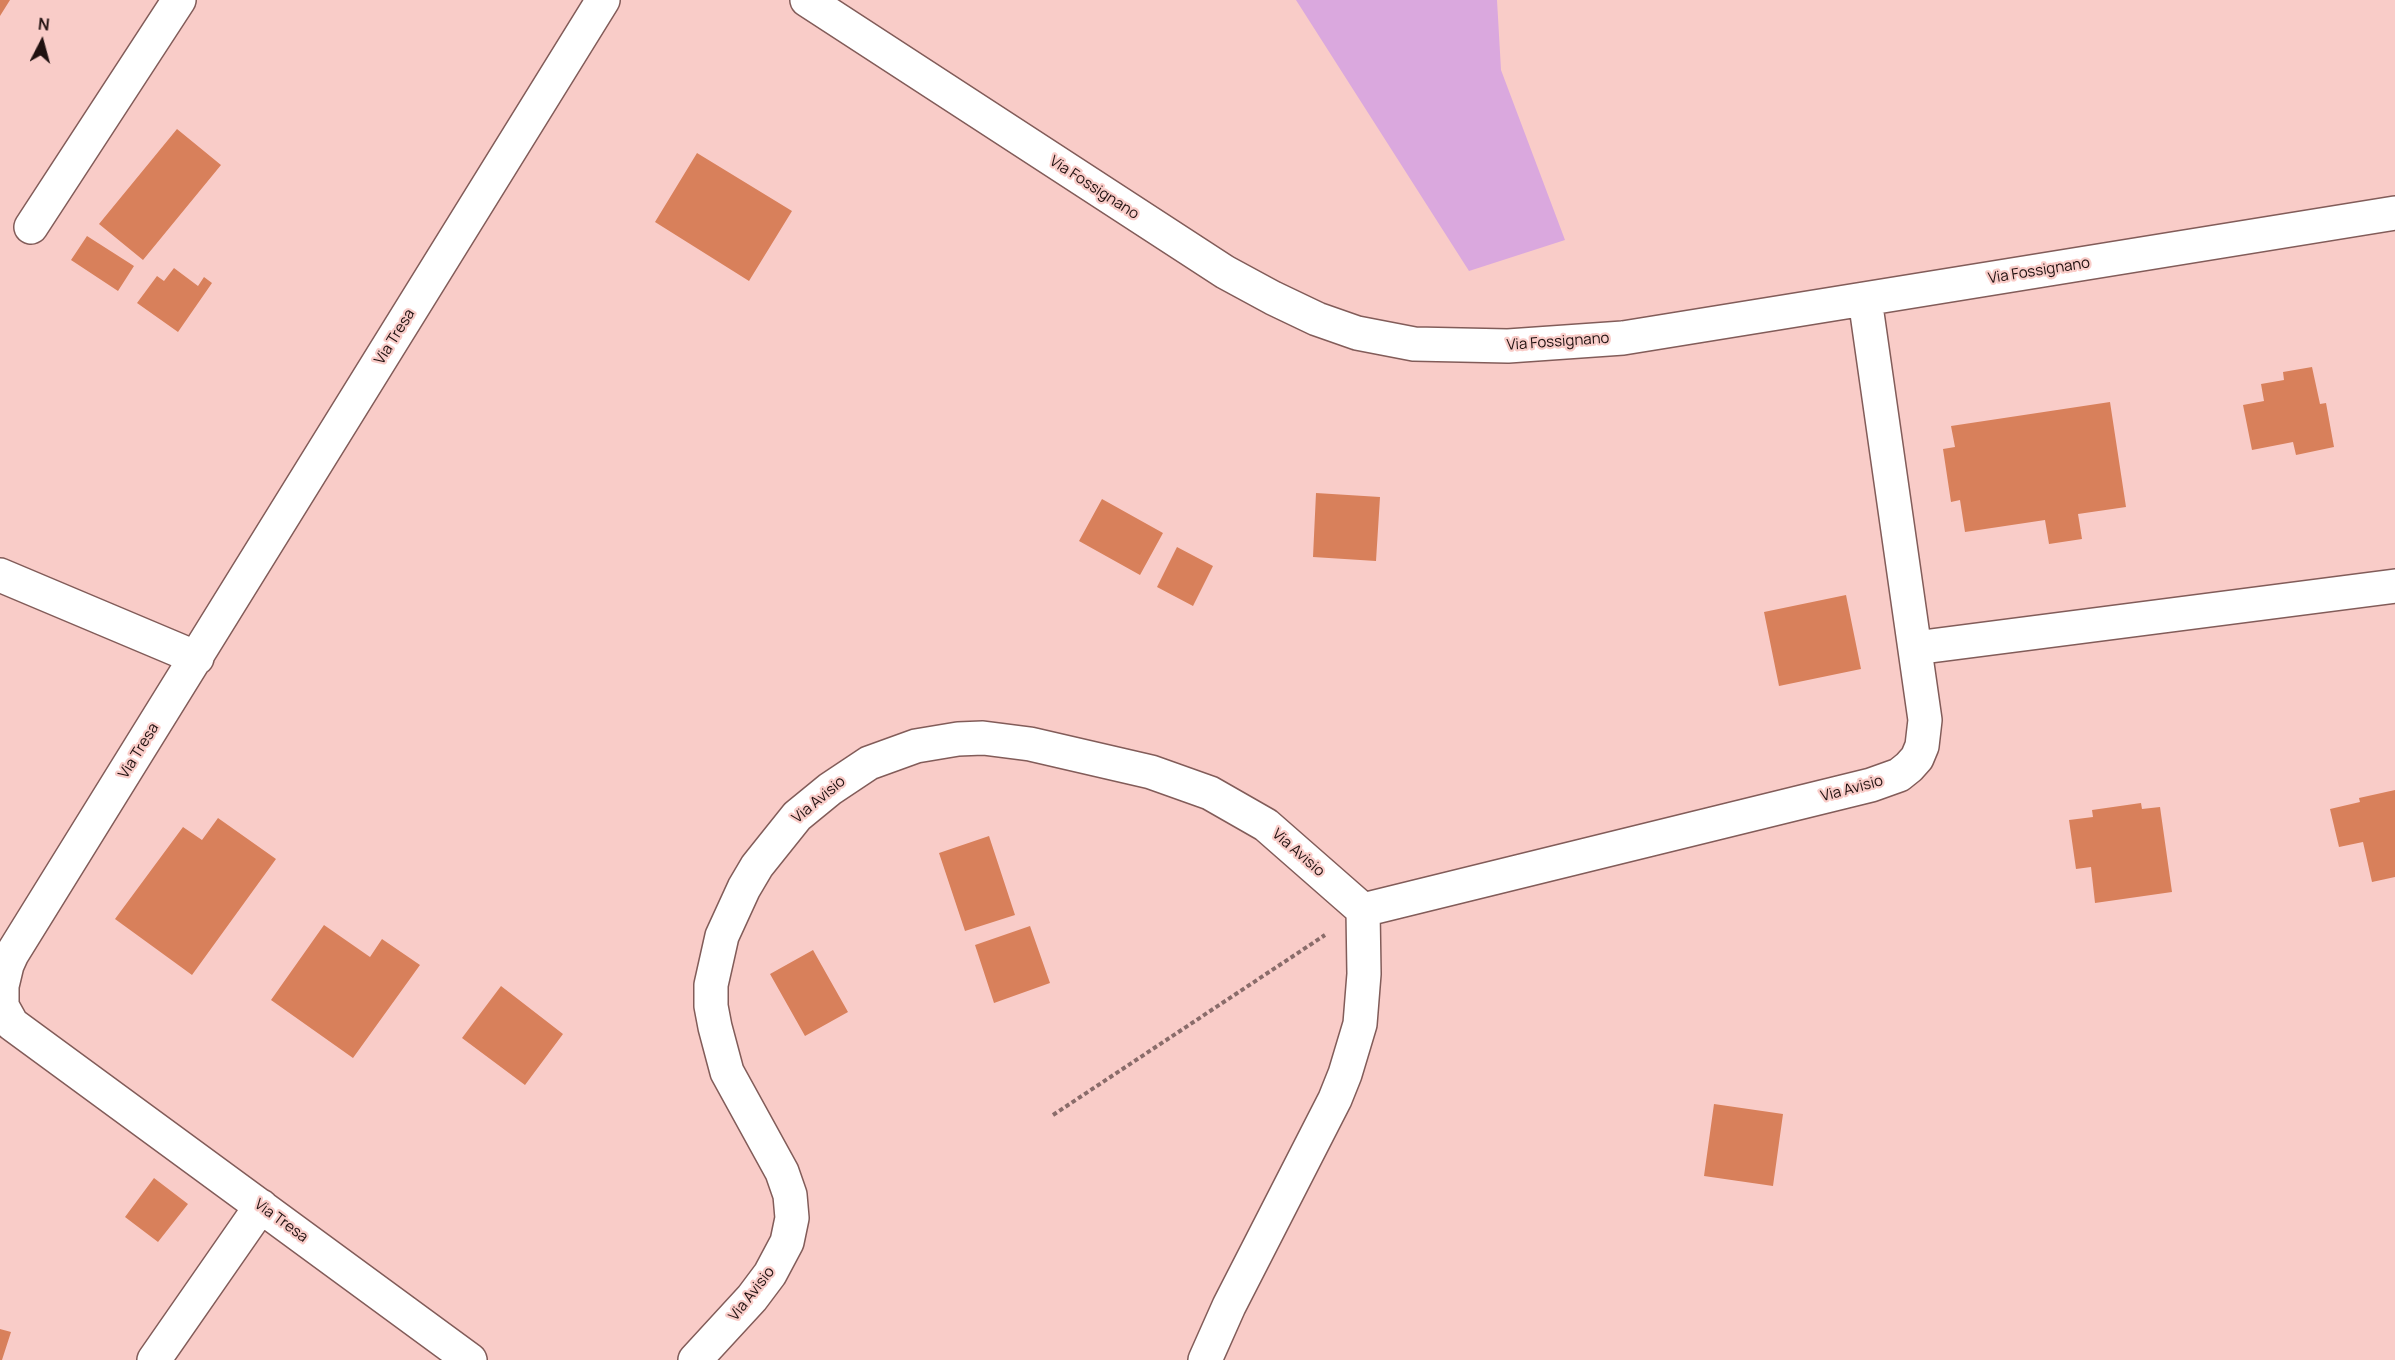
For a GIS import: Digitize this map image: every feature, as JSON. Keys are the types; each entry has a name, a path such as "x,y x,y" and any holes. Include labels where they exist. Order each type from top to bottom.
{"street":[{"path":"31,227 179,0"},
{"name":"Via Tresa","path":"470,1360 12,1024 2,1006 3,975 12,954 603,0"},
{"name":"Via Fossignano","path":"807,0 1225,272 1296,310 1357,333 1393,341 1436,345 1555,344 1623,338 2395,213"},
{"name":"Via Avisio","path":"695,1360 752,1298 770,1274 787,1242 792,1218 790,1195 782,1172 727,1071 715,1027 711,1006 715,960 722,936 753,873 797,816 851,774 886,755 916,746 958,739 983,738 1030,744 1151,772 1210,793 1251,815 1283,838 1363,910 1871,785 1899,775 1917,758 1925,732 1865,299"},
{"path":"0,574 197,657"},
{"path":"1915,648 2395,586"},
{"path":"1205,1360 1229,1306 1335,1100 1345,1074 1360,1024 1364,974 1363,910"},
{"path":"154,1360 261,1206"}],"path":[{"path":"1053,1115 1363,910"}],"shaded area":[{"path":"1296,0 1497,0 1501,70 1565,240 1469,271"}],"building":[{"path":"0,0 10,0 0,16"},
{"path":"177,129 221,165 143,260 99,224"},
{"path":"697,153 792,211 749,281 655,222"},
{"path":"87,236 134,266 118,291 71,260"},
{"path":"174,268 198,286 204,277 212,283 178,332 137,303 157,276 164,281"},
{"path":"2312,367 2320,404 2326,403 2334,447 2296,455 2293,442 2252,450 2243,405 2264,401 2261,384 2284,380 2283,372"},
{"path":"2110,402 2126,507 2078,514 2082,539 2049,544 2045,520 1965,532 1960,500 1951,502 1943,449 1955,447 1951,426"},
{"path":"1316,493 1380,497 1376,561 1313,557"},
{"path":"1102,499 1163,533 1140,575 1079,541"},
{"path":"1177,547 1213,566 1193,606 1157,587"},
{"path":"1846,595 1861,669 1779,686 1764,612"},
{"path":"2395,790 2395,877 2372,882 2363,842 2339,847 2330,809 2360,802 2359,798"},
{"path":"2141,803 2142,809 2160,807 2172,892 2095,903 2091,867 2076,869 2069,820 2093,817 2092,810"},
{"path":"218,818 276,859 192,975 115,919 183,827 202,840"},
{"path":"989,836 1015,915 965,931 939,853"},
{"path":"324,925 370,957 382,939 420,965 353,1058 271,1000"},
{"path":"1030,926 1050,983 994,1003 975,945"},
{"path":"813,950 848,1012 805,1036 770,974"},
{"path":"501,986 563,1034 525,1085 462,1038"},
{"path":"1714,1104 1783,1114 1773,1186 1704,1176"},
{"path":"154,1178 188,1204 158,1242 125,1217"},
{"path":"0,1329 11,1332 2,1360 0,1360"}]}
